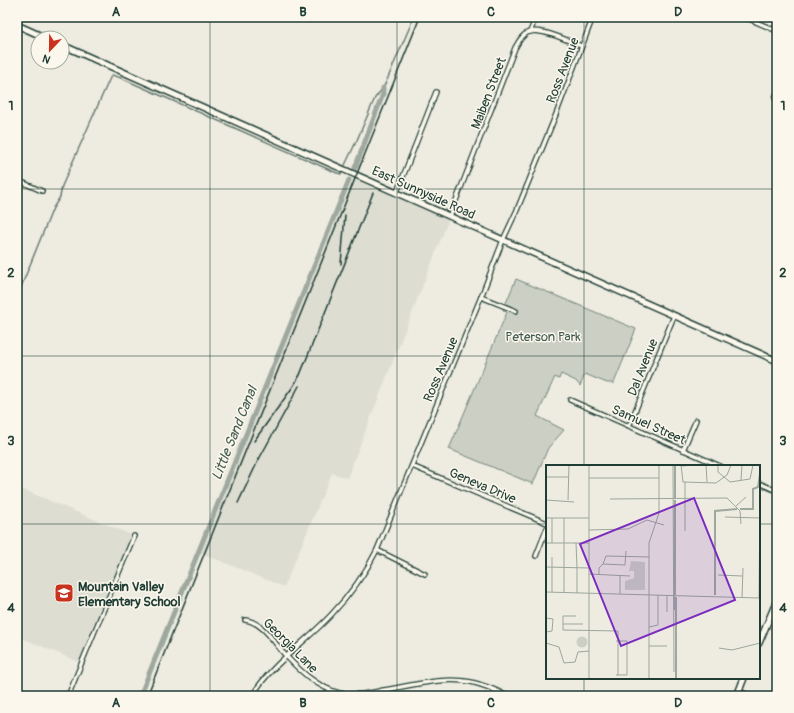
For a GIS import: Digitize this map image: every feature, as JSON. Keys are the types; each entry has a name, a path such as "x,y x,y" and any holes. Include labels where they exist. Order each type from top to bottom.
{"main road":[{"path":"17,25 30,31"},
{"name":"East Sunnyside Road","path":"70,49 397,192 777,362"},
{"path":"760,641 777,600"},
{"path":"738,694 744,679"}],"street":[{"path":"536,17 530,32 541,32 581,46"},
{"name":"Ross Avenue","path":"252,696 269,673 331,615 366,571 377,550 481,298 503,240 518,210 593,17"},
{"path":"747,18 777,31"},
{"name":"Maiben Street","path":"450,216 515,48 523,36 530,32"},
{"path":"397,192 436,92"},
{"path":"776,99 777,93"},
{"path":"17,180 42,191"},
{"path":"481,298 516,311"},
{"name":"Dal Avenue","path":"629,426 674,316"},
{"name":"Samuel Street","path":"570,400 718,465"},
{"path":"683,450 696,420"},
{"name":"Geneva Drive","path":"412,466 546,523"},
{"path":"760,483 777,491"},
{"path":"536,556 546,531"},
{"path":"68,696 134,536"},
{"path":"377,550 425,574"},
{"name":"Georgia Lane","path":"245,620 253,621 260,626 286,656 313,682 322,687 345,695 357,695 435,682 458,681 473,682 489,687 508,696"},
{"path":"738,694 748,696"}],"shaded area":[{"path":"355,174 450,216 347,478 332,473 284,587 201,553"},
{"name":"Mountain Valley Elementary School","path":"17,487 134,536 81,663 17,636"}],"green space":[{"name":"Peterson Park","path":"516,279 636,329 614,383 607,383 585,374 580,386 576,381 561,374 559,379 555,377 537,416 564,430 548,448 533,484 449,449 507,312 503,310"}],"waterway":[{"path":"345,165 375,98 387,80 414,17"},
{"path":"17,297 53,208 60,197 62,186 112,75 337,173 341,174 342,172"},
{"path":"355,168 383,94 383,88"},
{"name":"Little Sand Canal","path":"140,696 349,180"}],"railway":[{"path":"147,696 420,17"},
{"path":"254,441 300,375 373,193"},
{"path":"341,264 345,215"},
{"path":"238,503 258,461 299,386"}],"place":[{"name":"Mountain Valley Elementary School","path":"64,593"}]}
